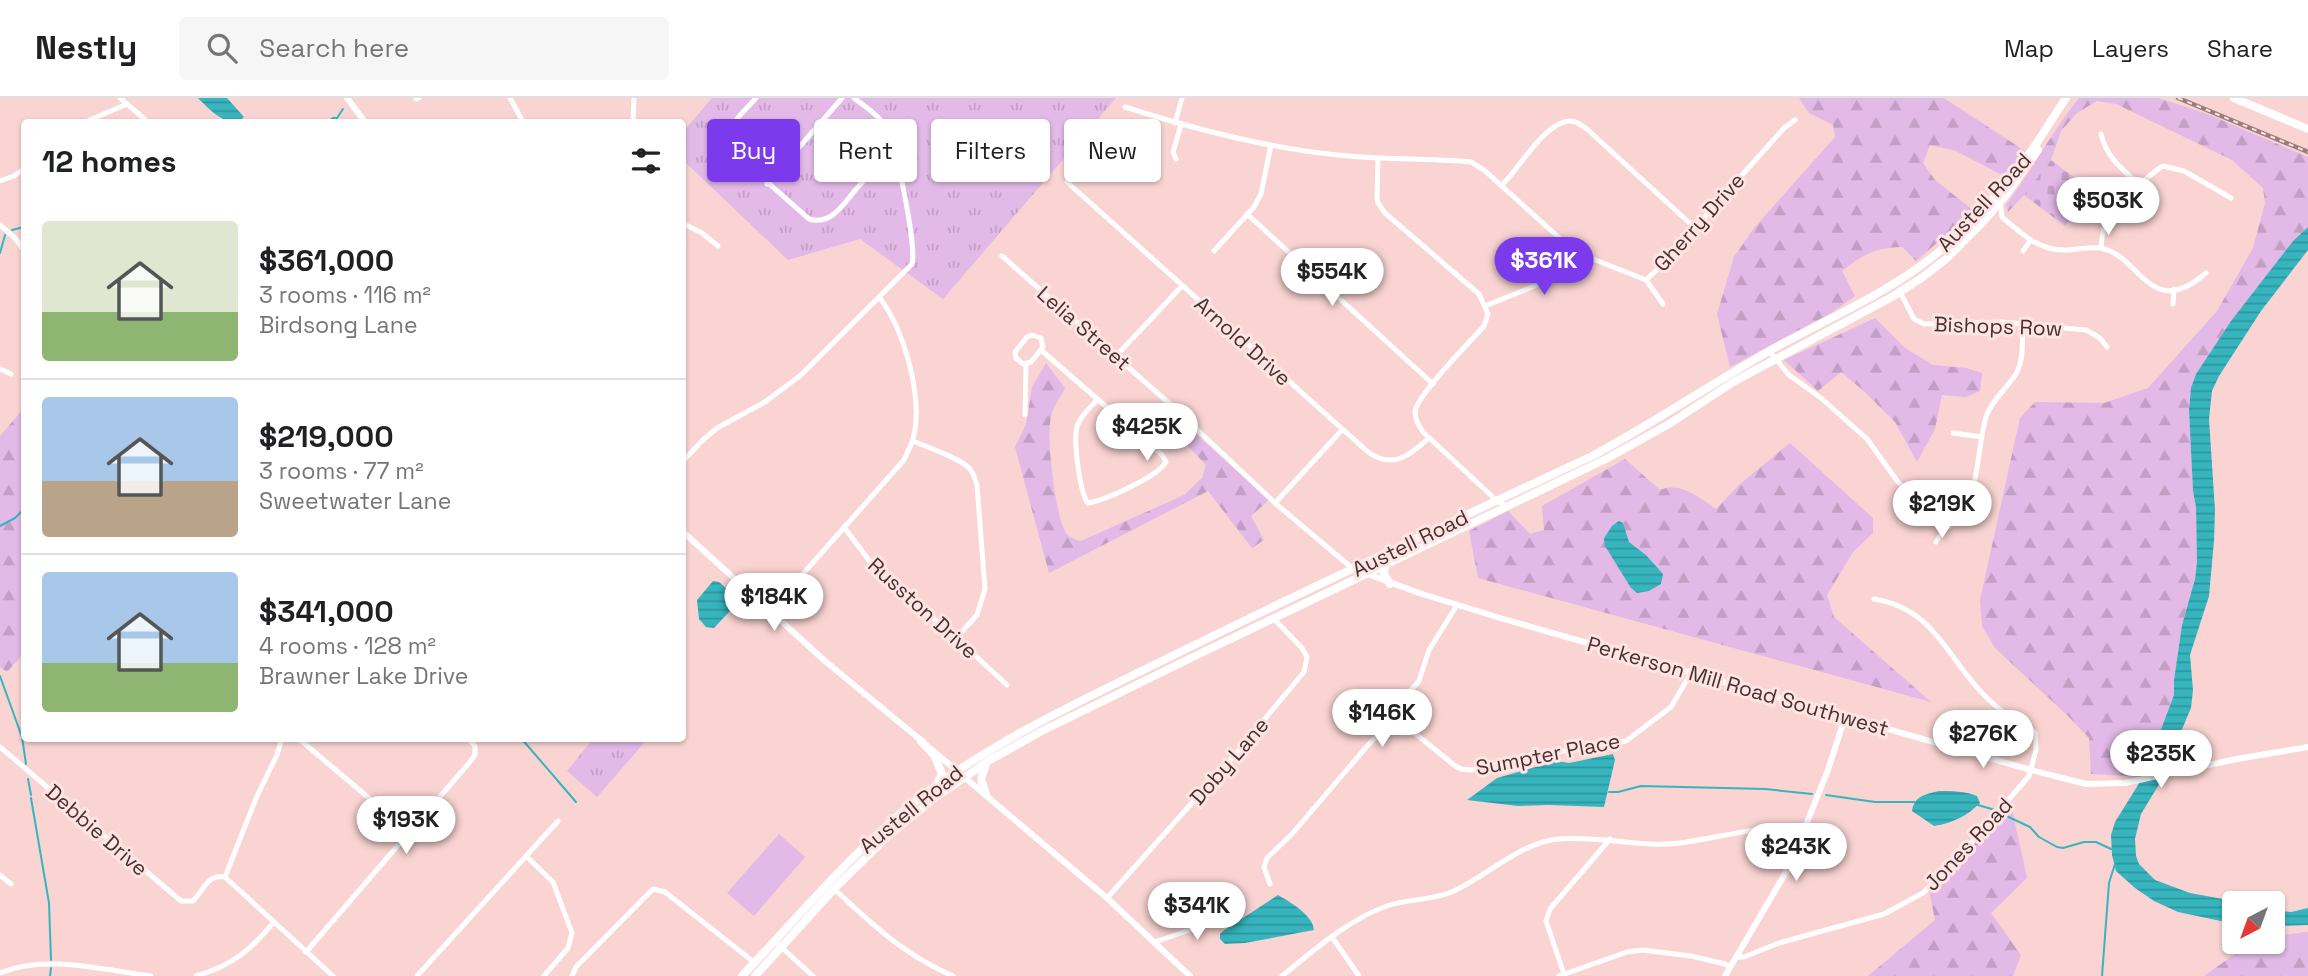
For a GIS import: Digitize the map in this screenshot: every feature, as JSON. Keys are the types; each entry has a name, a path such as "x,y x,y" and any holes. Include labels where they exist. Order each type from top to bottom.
{"main road":[{"name":"Austell Road","path":"743,976 903,823 962,773 1046,719 1626,438 1769,351 1907,276 1948,244 1982,210 2020,166 2066,98"},
{"name":"Austell Road","path":"755,976 778,944 863,846 936,786 986,763 1040,732 1624,449 1735,381 1900,292 1946,259 1983,222 2038,150 2073,98"},
{"path":"2235,98 2308,127"},
{"path":"1387,564 1383,572 1390,584"},
{"path":"921,741 941,768 943,774 936,786"},
{"path":"986,763 981,779 986,794"}],"street":[{"path":"120,98 144,119"},
{"path":"346,98 363,119"},
{"path":"510,98 521,119"},
{"path":"633,119 634,98"},
{"path":"756,98 731,127 727,143 731,152 806,217 819,221 835,214 863,182"},
{"path":"768,184 842,98"},
{"path":"854,98 878,119"},
{"path":"1176,159 1173,152 1182,98"},
{"path":"92,119 127,104"},
{"name":"Gherry Drive","path":"1125,107 1178,124 1272,145 1347,156 1471,162 1484,170 1576,252 1646,279 1668,262 1784,128 1795,120"},
{"path":"1502,186 1552,129 1569,121 1577,122 1695,228"},
{"path":"2101,134 2112,160 2140,185"},
{"path":"1214,251 1261,194 1272,145"},
{"path":"2162,156 2164,166"},
{"path":"1378,158 1378,203 1385,213 1479,294 1485,306 1487,320 1484,326 1422,397 1415,412 1417,422 1429,438 1497,501 1507,506"},
{"path":"2101,248 2102,233 2110,215 2164,166"},
{"path":"2164,166 2184,171 2231,198"},
{"path":"0,181 21,171"},
{"path":"686,458 717,428 765,402 801,375 912,264 914,256 902,182"},
{"name":"Arnold Drive","path":"1067,182 1368,452 1386,461 1405,457 1429,438"},
{"path":"2000,201 2002,217"},
{"path":"1247,214 1433,384"},
{"path":"1983,222 1993,217 2002,217 2030,241 2050,249 2101,248 2126,262 2142,279 2152,285 2174,289 2191,285 2206,273"},
{"path":"0,225 21,246"},
{"path":"686,225 718,246"},
{"path":"2023,251 2030,241"},
{"path":"1485,306 1542,283 1566,264 1576,252"},
{"name":"Lelia Street","path":"1002,256 1171,405 1275,503 1354,569"},
{"path":"1646,279 1663,304"},
{"path":"1116,356 1182,286"},
{"path":"2173,304 2174,289"},
{"name":"Bishops Row","path":"1900,292 1914,318 1924,324 2023,324 2087,330 2107,347"},
{"path":"769,611 904,460 913,441 914,381 896,325 879,297"},
{"path":"1936,541 1945,527 1952,525 1969,498 1975,483 1982,437 1992,405 2017,371 2021,359 2023,324"},
{"path":"1035,335 1041,338 1042,351 1026,364 1020,363 1015,355 1027,337 1035,335"},
{"path":"1042,351 1162,455 1166,462 1162,470 1139,483 1088,503 1080,485 1077,428 1081,418 1097,400"},
{"path":"1769,351 1789,375 1821,398 1867,439 1899,482 1945,527"},
{"path":"1026,364 1026,415"},
{"path":"0,369 10,374"},
{"path":"1142,438 1171,405"},
{"path":"1275,503 1342,430"},
{"path":"1953,433 1982,437"},
{"path":"913,441 935,449 965,466 973,474 977,485 985,589 977,615 956,638"},
{"name":"Russton Drive","path":"844,527 874,567 1007,685"},
{"path":"686,535 831,666 962,773 1107,898 1190,976"},
{"name":"Perkerson Mill Road Southwest","path":"1354,569 1390,584 1457,605 2086,784 2125,783 2308,747"},
{"path":"1874,599 1895,604 1922,620 1938,635 1985,696 2006,715 2032,730 2037,738 2031,770"},
{"path":"1270,884 1264,867 1267,858 1292,834 1395,717 1395,708 1419,681 1429,650 1457,605"},
{"name":"Doby Lane","path":"1107,898 1200,795 1304,672 1307,657 1274,619"},
{"name":"Sumpter Place","path":"1395,717 1454,765 1471,770 1544,754 1626,741 1671,707 1691,673"},
{"path":"1725,976 1780,884 1806,826 1846,717"},
{"path":"281,742 225,877 333,976"},
{"path":"303,742 409,832"},
{"path":"306,953 469,763 475,755 475,746 471,742"},
{"name":"Debbie Drive","path":"0,747 176,898 188,903 196,898 213,877 225,877"},
{"name":"Jones Road","path":"1737,957 1884,914 1923,893 2014,795 2031,770"},
{"path":"416,976 558,821"},
{"path":"1282,976 1332,937 1372,912 1390,904 1438,897 1453,892 1540,843 1558,839 1610,839 1656,845 1791,825 1806,826"},
{"path":"1610,839 1550,909 1546,921 1562,975 1627,952 1643,950 1691,956 1730,967"},
{"path":"526,856 553,882 572,933 568,948 544,976"},
{"path":"0,875 11,884"},
{"path":"572,976 576,967 653,889 665,892 755,963"},
{"path":"834,889 906,952 953,976"},
{"path":"1155,942 1230,916"},
{"path":"196,976 237,959 273,923"},
{"path":"1332,937 1359,976"},
{"path":"778,944 813,976"},
{"path":"0,973 46,964 150,976"},
{"path":"1588,968 1590,976"}],"green space":[{"path":"712,98 1116,98 1098,119 1064,119 1064,158 1050,175 1050,119 931,119 931,182 1044,182 943,299 860,239 788,260 686,163 686,128"},
{"path":"1799,98 1944,98 2025,151 2006,177 1956,151 1930,145 1923,163 1935,180 1974,211 1916,261 1902,247 1870,253 1857,260 1842,271 1855,296 1831,313 1730,367 1717,314 1734,257 1754,228 1835,137 1833,125 1809,113"},
{"path":"2079,98 2158,98 2205,113 2308,157 2308,227 2293,241 2231,321 2196,374 2190,396 2197,562 2182,625 2174,695 2143,777 2091,774 2089,738 1995,648 1982,626 1980,600 2020,418 2035,402 2104,403 2148,388 2217,311 2253,248 2265,203 2263,188 2232,160 2116,104 2097,101 2077,113 2061,131 2051,160 2008,212 2006,205"},
{"path":"2051,160 2092,191 2065,226 2024,195"},
{"path":"1875,318 1905,348 1933,365 1966,368 1982,373 1980,391 1966,397 1942,395 1935,429 1917,462 1895,422 1841,372 1818,391 1784,360"},
{"path":"1046,363 1065,388 1052,413 1050,440 1057,507 1069,536 1081,541 1184,495 1202,478 1206,465 1178,436 1187,426 1269,500 1251,516 1264,540 1252,548 1208,491 1049,573 1015,447 1026,424 1032,387"},
{"path":"21,412 21,656 7,672 0,667 0,436"},
{"path":"1790,443 1873,518 1873,533 1853,552 1827,595 1834,617 1931,702 1478,578 1469,531 1508,511 1530,534 1544,530 1542,506 1625,459 1660,490 1682,489 1716,509 1740,484"},
{"path":"591,742 644,743 597,797 567,771"},
{"path":"2010,800 2027,878 1991,913 2021,955 2013,976 1868,976 1935,920 1929,890"},
{"path":"779,834 805,857 754,916 727,893"},
{"path":"2308,932 2308,976 2204,976 2235,954 2286,954 2286,935"}],"water":[{"path":"198,98 227,98 244,117 224,119 213,113"},
{"path":"2308,227 2308,250 2261,311 2212,391 2209,419 2215,510 2214,541 2209,596 2190,655 2193,690 2191,708 2158,786 2141,814 2135,839 2139,864 2155,880 2190,893 2222,899 2222,921 2178,912 2135,888 2116,871 2111,835 2115,822 2143,777 2174,695 2182,625 2195,579 2196,507 2189,410 2191,388 2196,374 2231,321 2293,241"},
{"path":"1619,521 1623,523 1629,542 1646,555 1663,574 1661,584 1649,591 1637,593 1631,588 1605,546 1604,538"},
{"path":"713,581 719,582 745,605 743,609 730,611 714,628 706,627 699,619 697,600"},
{"path":"1613,754 1615,760 1604,807 1518,806 1467,800 1497,778 1557,761 1569,763"},
{"path":"1939,791 1972,794 1977,796 1980,803 1959,818 1934,826 1912,811 1918,799"},
{"path":"1278,895 1305,914 1314,930 1245,943 1225,944 1220,939 1223,931"},
{"path":"2308,908 2308,925 2286,926 2286,911"}],"waterway":[{"path":"332,119 337,118 343,109"},
{"path":"12,230 21,228"},
{"path":"0,253 5,235"},
{"path":"0,526 21,512"},
{"path":"0,676 21,734"},
{"path":"23,742 26,764"},
{"path":"524,742 576,802"},
{"path":"28,779 31,795"},
{"path":"1609,792 1641,786 1765,789 1812,794"},
{"path":"1826,795 1875,802 1915,802"},
{"path":"31,798 49,903 51,960"},
{"path":"1978,805 1995,810"},
{"path":"2000,813 2030,827 2039,837 2057,847 2096,842 2111,849"},
{"path":"2102,976 2109,883 2115,864"},
{"path":"50,976 51,968"}],"railway":[{"path":"2178,98 2308,152"}]}
